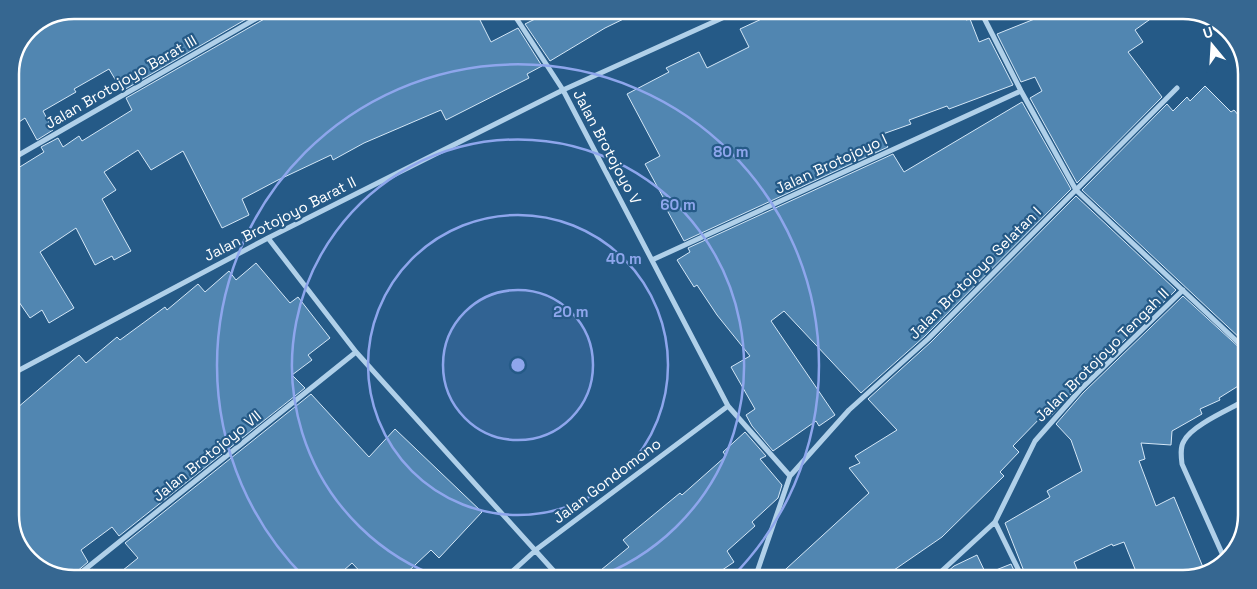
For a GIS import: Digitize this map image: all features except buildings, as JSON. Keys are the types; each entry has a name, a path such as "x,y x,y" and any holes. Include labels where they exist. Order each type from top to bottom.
{"street":[{"name":"Jalan Brotojoyo Barat III","path":"19,155 255,19"},
{"name":"Jalan Brotojoyo V","path":"517,19 563,90 728,406 790,476"},
{"name":"Jalan Brotojoyo Barat II","path":"19,369 268,238 563,90 720,19"},
{"path":"985,19 1021,91 1076,190 1238,342"},
{"name":"Jalan Brotojoyo Selatan I","path":"790,476 849,410 928,339 1177,88"},
{"name":"Jalan Brotojoyo I","path":"652,260 1021,91"},
{"path":"268,238 356,352 537,549 554,570"},
{"name":"Jalan Brotojoyo Tengah II","path":"943,570 994,522 1035,441 1080,390 1183,290"},
{"name":"Jalan Brotojoyo VII","path":"84,570 356,352"},
{"path":"1222,554 1182,464 1181,451 1183,441 1190,433 1238,404"},
{"name":"Jalan Gondomono","path":"514,570 537,549 728,406"},
{"path":"758,570 790,476"},
{"path":"994,522 1018,570"}]}
